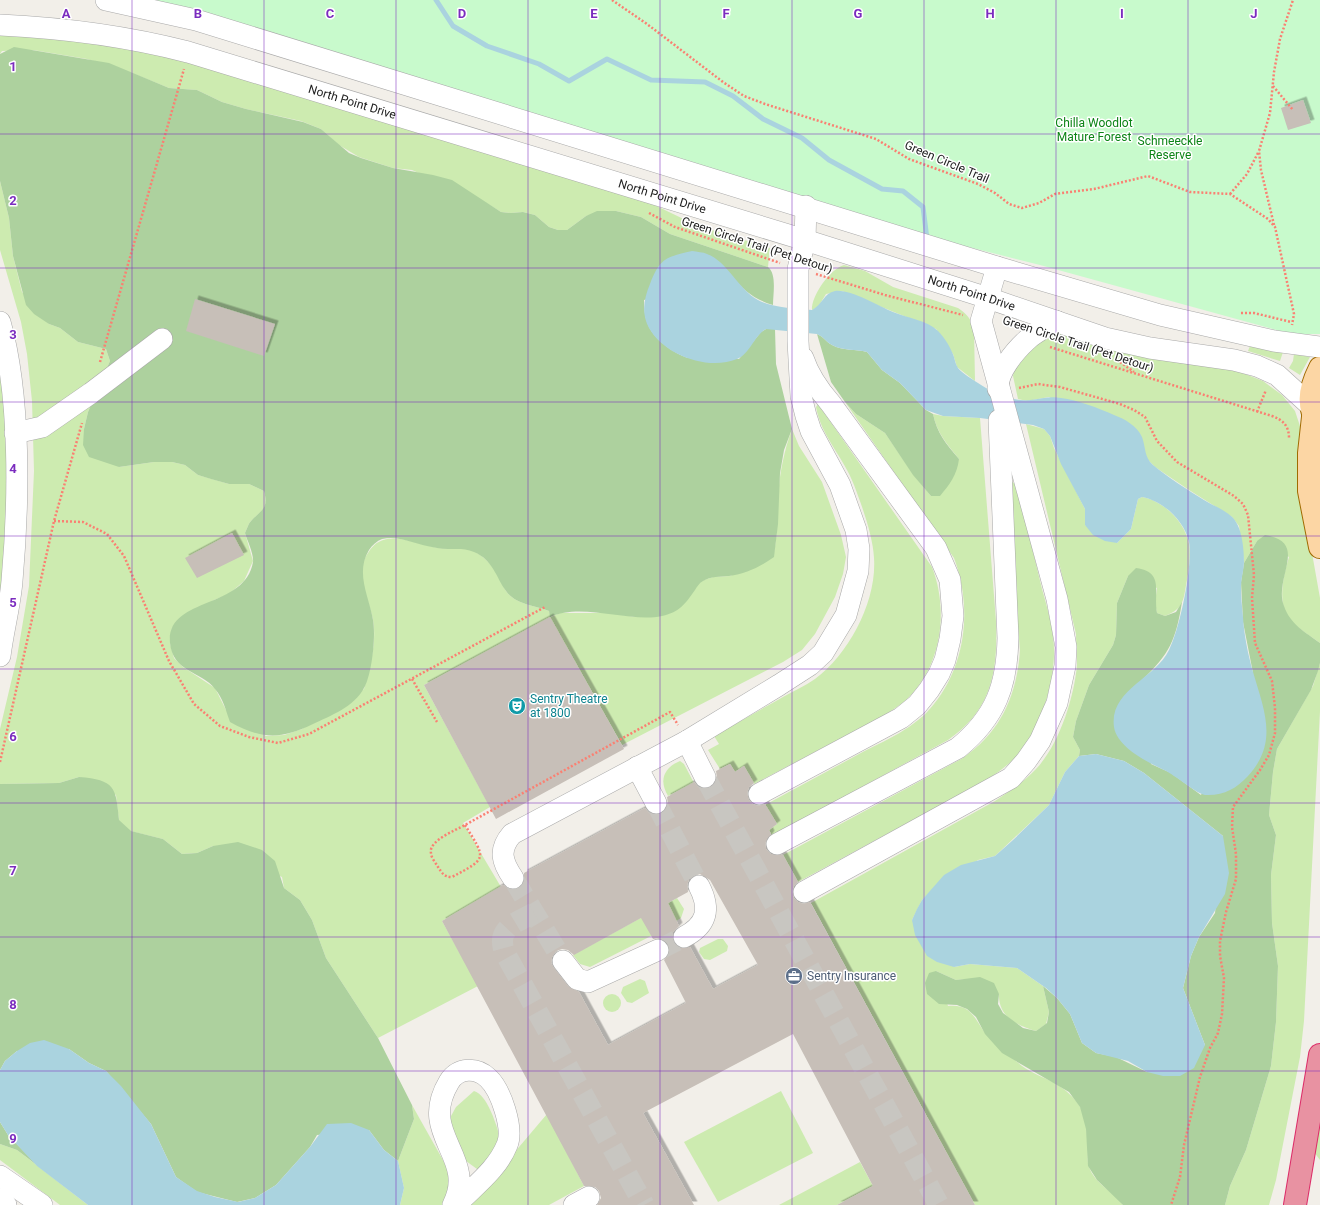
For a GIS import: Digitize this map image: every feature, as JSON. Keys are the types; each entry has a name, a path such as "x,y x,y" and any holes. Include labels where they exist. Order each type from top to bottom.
{"highway":[{"path":"1295,1205 1320,1055"}],"main road":[{"path":"1320,368 1314,380 1314,417 1309,454 1309,491 1320,547"}],"street":[{"path":"106,0 196,20 806,206 998,267 1160,314 1274,341 1320,347"},
{"name":"North Point Drive","path":"0,25 84,31 126,37 188,52 805,240 1120,341 1150,348 1234,360 1257,366 1277,375 1314,417"},
{"path":"513,878 503,863 502,857 504,844 512,834 687,741 810,665 823,653 836,634 846,615 853,594 858,571 859,549 856,530 840,484 811,431 800,388 798,341 798,269 805,240 806,206"},
{"path":"998,267 981,321 1006,386"},
{"path":"777,844 958,748 971,737 994,706 1002,689 1007,665 1008,638 1004,423 1006,386 1002,372 1013,356 1028,339 1056,321"},
{"path":"0,322 4,336 11,384 15,433 16,520 12,582 0,651"},
{"path":"15,433 42,427 85,397 162,339"},
{"path":"759,794 901,718 917,705 939,674 950,639 953,616 950,580 936,548 831,404 817,388 807,371 798,341"},
{"path":"804,892 1011,778 1026,761 1040,741 1050,722 1062,686 1066,647 1057,600 1004,423"},
{"path":"687,741 705,777"},
{"path":"637,767 656,803"},
{"path":"684,937 698,928 705,915 706,900 699,886"},
{"path":"563,961 577,979 588,982 658,950"},
{"path":"452,1205 459,1186 459,1170 440,1128 439,1110 442,1096 450,1081 460,1071 467,1070 483,1074 492,1082 509,1121 510,1138 501,1157 493,1168 456,1205"},
{"path":"0,1176 42,1205"},
{"path":"0,1199 6,1205"}],"path":[{"name":"Green Circle Trail","path":"612,0 744,96 876,139 909,158 978,184 995,193 1009,204 1022,208 1039,203 1055,194 1094,189 1148,176 1190,192 1230,194 1268,218 1275,227"},
{"path":"1230,194 1247,174 1259,151 1267,128 1280,39 1293,0"},
{"path":"184,71 191,73"},
{"path":"1273,86 1294,110"},
{"path":"1234,313 1254,313 1292,323 1294,314 1261,170 1259,151"},
{"name":"Green Circle Trail (Pet Detour)","path":"642,210 676,228 798,269 981,321"},
{"name":"Green Circle Trail (Pet Detour)","path":"1028,339 1257,412"},
{"path":"1006,386 1038,384 1060,387 1120,404 1134,410 1145,417 1164,450 1177,462 1223,489 1243,504 1249,520 1254,575 1252,598 1255,643 1272,681 1276,733 1269,755 1234,807 1232,827 1236,854 1236,879 1226,912 1220,942 1220,956 1224,978 1222,1014 1218,1034 1210,1048 1200,1077 1184,1145 1180,1177 1171,1205"},
{"path":"1269,385 1263,394 1257,412 1278,418 1285,423 1289,431 1289,442"},
{"path":"54,521 83,522 107,534 124,556 179,681 194,704 220,726 249,737 278,743 309,734 545,607"},
{"path":"412,679 437,722"},
{"path":"465,825 481,851 480,859 474,866 452,877 448,877 442,874 431,855 432,847 436,842 465,825 670,712"}],"green space":[{"name":"Schmeeckle Reserve","path":"107,0 1320,0 1320,334 1296,334 1280,331 1040,265 806,206"},
{"path":"0,35 79,39 198,65 642,199 696,225 770,248 768,267 670,234 641,217 616,211 586,216 567,230 558,230 549,227 535,215 523,212 501,212 488,204 412,170 393,168 359,157 339,145 321,129 301,121 222,102 197,90 169,88 132,73 87,59 33,50 2,51 0,54"},
{"path":"14,47 109,63 169,88 197,90 222,102 303,122 321,129 349,153 393,168 452,180 501,212 523,212 535,215 549,227 558,230 567,230 586,216 597,211 616,211 641,217 670,234 768,267 773,274 774,279 773,305 760,300 749,293 730,275 644,300 644,308 647,322 653,334 670,349 689,358 739,359 761,332 766,329 775,329 776,364 792,429 784,450 780,473 778,524 774,557 747,572 706,579 699,584 682,607 662,616 635,617 591,612 576,612 563,613 550,617 549,611 520,602 510,596 490,564 474,552 464,549 437,548 393,538 382,539 370,548 363,567 364,585 373,620 374,635 373,655 369,674 367,682 360,695 348,706 334,714 290,733 280,735 261,734 251,732 230,722 222,700 215,689 203,678 182,666 176,660 172,653 170,643 172,628 180,617 192,609 236,588 247,577 253,559 245,533 250,522 265,506 264,491 249,484 229,484 198,475 185,465 172,462 154,462 119,467 89,457 83,445 84,429 88,412 110,361 106,349 78,342 60,328 49,324 34,314 26,305 13,256 9,218 0,181 0,54"},
{"path":"0,181 9,218 13,256 22,292 49,324 60,328 78,342 106,349 110,361 88,412 84,429 119,467 154,462 172,462 185,465 198,475 229,484 249,484 264,491 266,502 264,509 250,522 245,533 253,561 244,581 229,594 214,600 172,628 170,643 174,658 183,667 215,688 226,710 266,736 284,735 302,729 364,689 371,663 374,628 363,585 362,568 368,553 374,545 382,540 391,538 400,539 439,548 464,548 474,551 482,556 492,566 510,596 520,602 549,611 551,617 560,613 611,613 635,617 701,581 713,577 730,576 773,557 777,534 780,478 792,429 799,446 822,482 841,535 846,557 843,574 835,597 815,634 802,650 783,662 622,745 550,618 424,685 490,807 463,823 501,887 442,921 478,986 378,1038 326,958 312,920 300,900 284,888 282,877 213,846 197,853 182,854 163,839 130,831 119,821 116,795 79,777 59,783 0,784 0,729 17,657 29,586 34,471 32,401 27,354 21,322 0,250"},
{"path":"844,265 865,271 893,287 958,308 964,313 969,318 974,330 975,381 957,367 953,354 936,329 842,291 826,294 818,307 812,310 815,298 822,284 827,277"},
{"path":"0,322 15,433 0,650"},
{"path":"1058,332 1235,370 1263,381 1282,395 1295,411 1300,426 1299,480 1320,598 1320,643 1292,622 1284,608 1282,591 1289,557 1257,541 1244,563 1239,526 1232,517 1155,467 1146,458 1049,397 1027,401 1018,399 1013,376 1015,365 1031,343"},
{"path":"817,334 836,347 867,352 882,370 900,383 926,410 933,414 937,427 943,438 959,459 957,470 940,496 931,496 913,475 885,433 856,414 845,402 831,382"},
{"path":"1250,346 1283,352 1280,361 1248,351"},
{"path":"1294,354 1310,357 1300,375 1289,368 1293,361"},
{"path":"845,402 856,414 885,433 913,474 931,496 959,459 940,433 933,414 980,418 996,621 996,656 989,688 983,702 974,716 963,728 948,740 772,836 769,830 777,824 765,805 889,739 909,727 927,713 945,688 954,670 960,652 964,614 963,595 960,576 954,558"},
{"path":"818,404 932,567 940,602 941,620 939,638 927,672 917,687 903,703 885,715 754,784 744,766 735,772 730,764 720,769 708,750 719,744 714,736 815,679 839,656 866,609 874,575 873,549 864,512 850,475 823,428 816,407"},
{"path":"1026,424 1044,429 1050,436 1054,448 1085,509 1085,525 1117,543 1131,529 1138,499 1142,497 1150,499 1158,503 1172,514 1183,528 1189,544 1189,567 1184,598 1180,606 1172,613 1165,616 1157,613 1155,603 1157,588 1128,576 1117,603 1116,635 1113,645 1089,685 1076,721 1073,737 1080,750 1079,756 1065,772 1049,805 995,856 978,860 930,892 922,900 912,920 954,967 970,964 1017,968 1043,986 1049,1012 1046,1024 1036,1031 1016,1023 1005,1014 1000,1002 999,994 967,979 956,980 936,971 948,1006 957,1006 970,1012 986,1034 1011,1057 1030,1071 1066,1090 1079,1105 1084,1115 1086,1126 1089,1167 1095,1178 1123,1205 975,1205 811,903 1006,794 1036,769 1052,747 1058,734 1073,692 1077,665 1076,634"},
{"path":"1012,482 1016,484 1018,489 1049,614 1054,647 1053,668 1048,696 1032,735 1009,764 985,781 798,882 783,855 963,758 988,736 1005,711 1015,682 1020,650 1009,525"},
{"path":"1265,535 1278,539 1285,545 1288,553 1282,595 1284,606 1290,618 1294,623 1320,643 1320,663 1318,671 1311,690 1277,749 1273,772 1269,815 1276,835 1271,875 1272,923 1278,966 1276,1022 1271,1066 1246,1150 1230,1186 1225,1205 1123,1205 1097,1180 1088,1166 1086,1129 1080,1107 1069,1092 1002,1053 985,1034 976,1017 967,1009 957,1005 939,1004 927,994 925,983 929,973 936,971 956,980 980,977 994,983 999,994 998,1004 1003,1013 1023,1028 1036,1031 1047,1023 1049,1012 1043,986 1057,998 1070,1014 1082,1043 1096,1053 1116,1057 1147,1072 1205,1045 1183,988 1191,956 1199,937 1215,913 1223,836 1144,773 1124,761 1096,754 1079,756 1080,750 1073,737 1076,721 1089,685 1113,645 1116,635 1117,603 1128,576 1136,568 1145,570 1151,574 1156,584 1157,613 1165,616 1176,612 1182,602 1177,626 1170,645 1152,671 1142,680 1151,764 1171,773 1201,795 1253,673 1243,622 1241,582 1244,563 1257,541"},
{"path":"1320,663 1320,711 1304,1021 1300,1057 1276,1180 1269,1205 1225,1205 1230,1186 1246,1150 1271,1066 1276,1022 1278,966 1272,923 1271,875 1276,835 1269,815 1273,772 1277,749 1313,686"},
{"path":"680,761 684,764 694,783 668,796 663,780 664,776 670,767"},
{"path":"79,777 100,780 107,783 111,787 117,800 119,820 131,831 163,839 182,854 197,853 213,846 238,842 262,850 275,861 284,888 300,900 312,920 326,958 378,1038 412,1105 414,1119 398,1161 384,1150 369,1130 317,1135 310,1147 276,1185 255,1198 237,1202 197,1192 176,1177 151,1124 106,1071 89,1063 69,1049 17,1051 5,1061 0,1070 0,784 59,783"},
{"path":"677,898 684,909 681,918 653,935 590,967 580,964 573,955"},
{"path":"718,939 723,939 728,946 727,951 710,960 704,959 699,952 700,948"},
{"path":"640,979 645,981 649,993 632,1003 627,1002 621,993 623,987"},
{"path":"608,994 616,994 621,999 619,1010 616,1012 608,1012 603,1007 603,999"},
{"path":"474,1091 479,1093 491,1111 500,1138 484,1169 477,1169 466,1161 451,1127 451,1116 456,1107"},
{"path":"781,1091 813,1153 718,1202 684,1142"},
{"path":"412,1105 448,1169 448,1187 442,1205 400,1205 404,1188 398,1161 414,1119"},
{"path":"1320,1112 1320,1160 1314,1152"},
{"path":"547,1114 584,1186 549,1205 470,1205"},
{"path":"0,1122 8,1135 38,1166 17,1150 0,1144"},
{"path":"0,1144 17,1150 88,1205 60,1205 0,1160"},
{"path":"860,1162 873,1186 837,1205 779,1205"}],"water":[{"path":"692,251 705,253 721,263 744,289 764,303 812,310 831,292 841,291 856,295 893,312 933,327 945,340 951,350 958,368 984,387 996,393 1017,400 1053,397 1068,399 1088,405 1122,419 1134,426 1140,433 1148,459 1153,465 1185,488 1231,516 1238,525 1243,544 1244,568 1241,590 1244,631 1249,658 1261,700 1266,726 1266,738 1263,751 1258,763 1248,776 1239,785 1229,791 1212,795 1201,794 1169,772 1149,763 1134,753 1116,734 1114,727 1114,714 1119,703 1134,686 1154,669 1169,650 1185,597 1190,553 1189,542 1182,526 1172,513 1158,503 1142,497 1138,499 1131,529 1117,543 1105,541 1093,535 1085,525 1085,509 1061,464 1050,436 1044,429 1033,425 980,418 943,416 926,410 900,383 882,370 867,352 836,347 817,334 766,329 758,336 741,357 726,362 700,362 676,353 656,338 649,328 646,323 644,306 648,289 657,269 661,264 670,257"},
{"path":"1096,754 1124,761 1144,773 1223,836 1229,873 1225,894 1199,937 1191,956 1183,988 1205,1045 1194,1068 1180,1076 1163,1076 1147,1072 1128,1061 1096,1053 1082,1043 1070,1014 1057,998 1046,988 1017,968 970,964 954,967 937,962 927,956 915,935 912,920 917,909 922,900 944,875 961,865 995,856 1049,805 1065,772 1079,756"},
{"path":"44,1040 69,1049 89,1063 106,1071 121,1086 151,1124 176,1177 197,1191 238,1202 255,1198 276,1185 310,1147 327,1124 351,1123 369,1130 384,1150 398,1161 404,1188 400,1205 88,1205 37,1166 8,1135 0,1122 0,1070 5,1061 17,1051 30,1043"}],"building":[{"path":"1303,100 1311,123 1288,130 1281,108"},
{"path":"195,299 275,324 264,356 186,331"},
{"path":"232,533 244,555 197,578 185,558"},
{"name":"Sentry Theatre at 1800","path":"550,617 624,749 496,819 424,685"},
{"name":"Sentry Insurance","path":"730,764 735,772 744,766 754,783 749,787 747,793 749,800 758,806 765,804 777,824 769,830 771,834 765,843 766,849 771,854 783,855 798,882 792,891 794,898 803,904 810,902 975,1205 837,1205 873,1186 793,1034 643,1113 694,1205 597,1205 601,1198 599,1191 595,1187 584,1186 442,921 503,885 513,890 519,888 524,883 524,873 645,808 649,813 655,815 662,813 666,810 668,804 667,797 694,782 698,787 704,789 711,788 717,778 716,771","holes":["700,874 710,880 758,965 713,989 690,947 679,948 674,943 672,938 673,932 679,926 668,903 688,892 687,885 689,879 694,875","641,918 653,939 660,938 665,940 669,945 670,952 664,960 686,1003 608,1045 579,992 568,986 554,968 551,963 552,957 556,951 562,949 568,950 574,955"]}],"waterway":[{"path":"436,0 453,26 487,46 539,64 569,81 607,59 651,80 705,82 733,96 763,119 802,138 829,160 882,189 903,191 923,207 927,239"}],"tunnel":[{"path":"705,777 939,1205"},
{"path":"656,803 699,886"},
{"path":"513,878 563,961"},
{"path":"534,913 514,923 505,932 503,938 505,953 644,1205"},
{"path":"658,950 684,937"}],"place":[{"name":"Sentry Theatre at 1800","path":"517,706"},
{"name":"Sentry Insurance","path":"794,976"}],"park label":[{"name":"Chilla Woodlot Mature Forest","path":"1094,130"}]}
